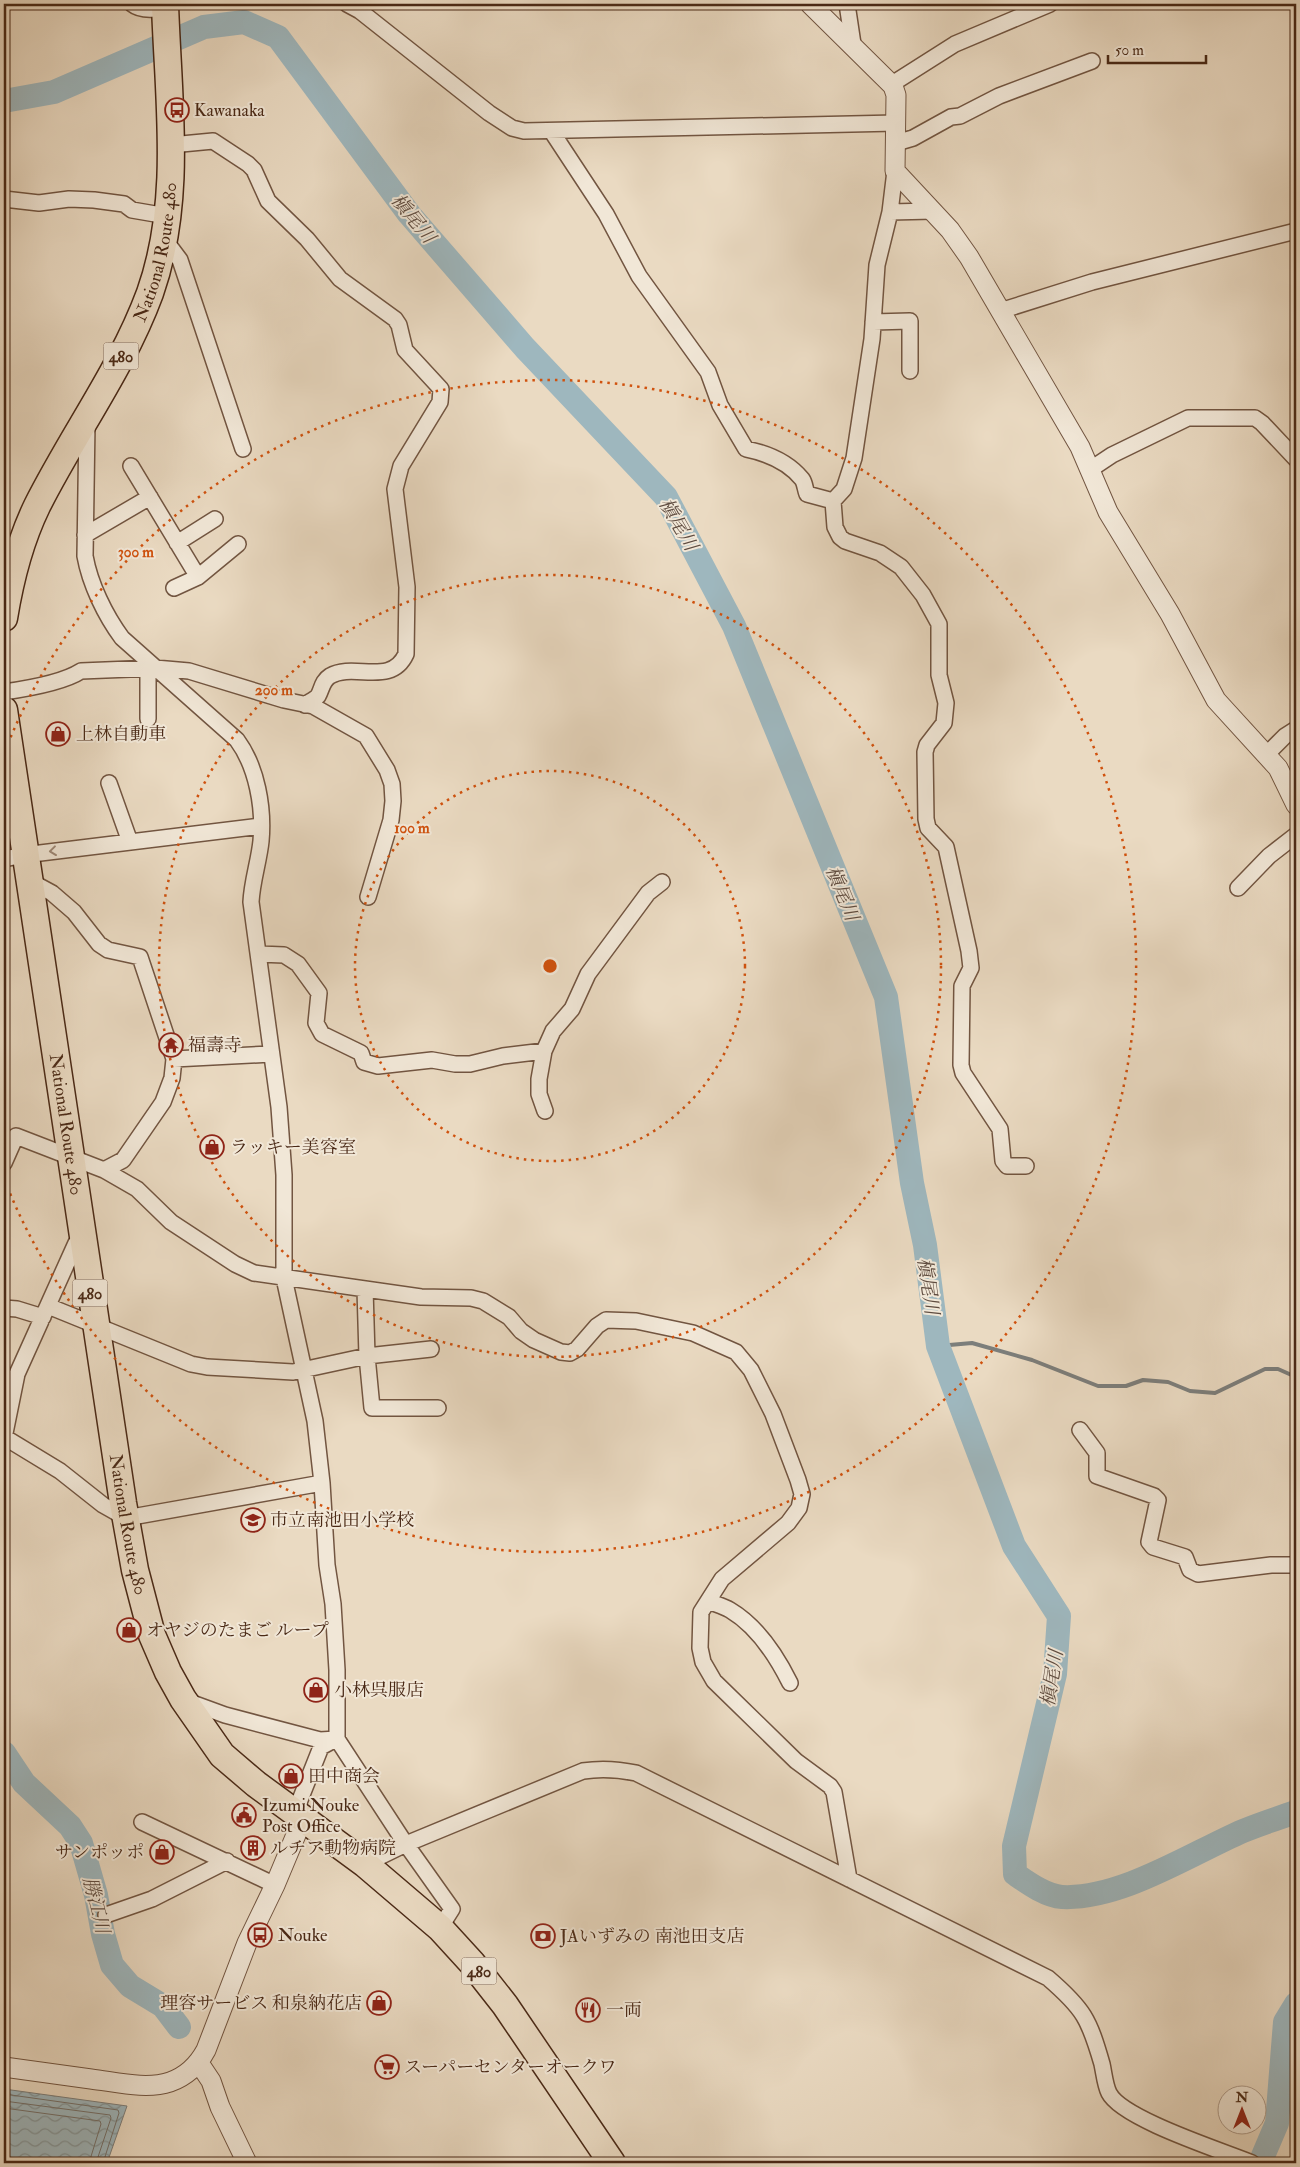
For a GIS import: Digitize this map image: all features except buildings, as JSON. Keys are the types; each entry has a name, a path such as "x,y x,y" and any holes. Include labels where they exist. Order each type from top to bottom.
{"highway":[{"name":"National Route 480","path":"4,618 17,559 36,508 86,416 124,352 150,291 163,244 167,216 171,145 167,9"},
{"name":"National Route 480","path":"4,710 14,857 28,880 126,1518 135,1570 152,1635 183,1700 222,1754 256,1784 365,1864 440,1928 472,1963 505,2004 612,2163"}],"street":[{"path":"132,4 137,7 167,9"},
{"path":"347,4 360,11 489,113 512,128 524,131 552,132 896,122"},
{"path":"810,4 892,84 896,95 895,171 890,212 877,265 873,322 854,458 844,489 833,501 836,527 840,537 880,553 901,567 924,594 939,624 939,675 946,703 944,723 926,745 926,819 928,828 946,847 969,950 971,968 962,986 961,1065 963,1073 1000,1129 1003,1161 1007,1166 1026,1166"},
{"path":"847,4 853,44"},
{"path":"892,84 955,44 1050,4"},
{"path":"896,143 913,138 951,117 960,116 1000,96 1092,61"},
{"path":"552,132 606,214 639,276 708,372 720,405 746,449 764,452 790,469 803,480 807,494 833,501"},
{"path":"171,145 213,141 248,164 254,170 268,202 307,239 340,279 395,319 399,326 405,350 441,389 440,402 401,466 396,477 394,489 407,586 406,654 402,663 393,669 376,673 339,673 329,676 324,681 317,697 305,705"},
{"path":"895,171 950,230 969,257 1046,386 1091,469 1108,512 1170,614 1216,700 1278,768 1296,805"},
{"path":"4,199 38,203 68,199 94,200 124,204 132,210 167,216"},
{"path":"890,212 933,211"},
{"path":"1000,310 1092,282 1296,231"},
{"path":"163,244 172,248 180,260 243,450"},
{"path":"873,322 910,321 910,371"},
{"path":"86,416 85,556 88,572 114,628 152,668 237,740 246,753 253,770 261,826 261,842 251,886 251,902 279,1107 283,1165 284,1278 315,1421 322,1483 327,1566 333,1604 337,1670 337,1739 406,1844 452,1909 440,1928"},
{"path":"1091,469 1112,455 1188,418 1255,418 1262,423 1296,460"},
{"path":"131,466 198,576"},
{"path":"85,535 150,497"},
{"path":"177,542 216,519"},
{"path":"174,588 198,576 238,544"},
{"path":"148,719 152,668"},
{"path":"4,692 33,688 82,671 152,668 189,671 305,705 329,714 366,736 378,753 392,784 394,801 391,820 368,897"},
{"path":"1266,754 1285,736 1296,729"},
{"path":"109,783 130,842"},
{"path":"14,857 261,826"},
{"path":"1238,888 1269,856 1296,835"},
{"path":"28,880 52,893 74,912 98,944 108,950 140,957 174,1059 172,1078 163,1102 123,1160 104,1170"},
{"path":"545,1111 539,1094 539,1079 544,1050 553,1031 572,1009 588,974 648,893 662,882"},
{"path":"259,954 284,955 298,964 319,993 316,1022 322,1034 361,1053 364,1062 378,1066 432,1060 454,1064 470,1064 503,1056 544,1050"},
{"path":"174,1059 271,1054"},
{"path":"4,1163 16,1136 104,1170 137,1189 171,1222 235,1264 254,1273 421,1297 471,1298 483,1301 509,1316 521,1331 534,1340 561,1352 570,1353 577,1349 597,1326 606,1320 643,1322 693,1333 736,1352 751,1370 773,1414 802,1494 799,1508 788,1523 722,1579 701,1612 700,1648 704,1662 714,1681 796,1761 830,1786 834,1792 849,1879"},
{"path":"82,1241 76,1243 17,1374 4,1437 60,1471 103,1505 126,1518 322,1483"},
{"path":"365,1289 367,1356 372,1408 438,1408"},
{"path":"4,1308 45,1311 96,1327 191,1364 207,1367 293,1372 367,1356 431,1349"},
{"path":"1080,1430 1097,1453 1097,1476 1154,1496 1158,1500 1149,1535 1149,1542 1153,1547 1185,1557 1190,1570 1198,1574 1271,1565 1296,1565"},
{"path":"708,1601 729,1609 744,1621 778,1659 790,1683"},
{"path":"183,1700 225,1715 320,1740 337,1739"},
{"path":"4,2067 133,2084 156,2085 171,2082 199,2063 206,2050 247,1943 303,1818 298,1805 321,1747 337,1739"},
{"path":"365,1864 406,1844 583,1771 598,1768 618,1769 636,1773 1048,1978 1080,2009 1092,2028 1109,2094 1119,2104 1148,2123 1252,2163"},
{"path":"142,1822 274,1885"},
{"path":"106,1914 152,1899 227,1861"},
{"path":"199,2063 211,2081 220,2107 247,2163"}],"water":[{"path":"4,2089 127,2106 107,2163 4,2163"}],"waterway":[{"name":"槇尾川","path":"4,101 54,92 204,27 244,22 278,37 409,214 525,348 666,497 734,626 886,997 912,1183 925,1245 938,1346 1014,1546 1059,1616 1055,1674 1014,1846 1015,1874 1037,1888 1056,1896 1084,1896 1107,1891 1131,1884 1154,1874 1262,1823 1296,1812"},
{"path":"938,1346 972,1343 1032,1360 1098,1386 1126,1386 1143,1380 1168,1382 1190,1391 1215,1393 1265,1369 1278,1369 1296,1377"},
{"name":"勝江川","path":"4,1753 24,1783 70,1826 81,1843 96,1895 103,1934 112,1965 130,1986 163,2006 179,2027"},
{"name":"槇尾川","path":"1260,2163 1277,2123 1285,2022 1296,2004"}],"place":[{"name":"Kawanaka","path":"177,110"},
{"name":"上林自動車","path":"58,734"},
{"name":"福壽寺","path":"171,1045"},
{"name":"ラッキー美容室","path":"212,1147"},
{"name":"市立南池田小学校","path":"253,1520"},
{"name":"オヤジのたまご ループ","path":"129,1630"},
{"name":"小林呉服店","path":"316,1690"},
{"name":"田中商会","path":"291,1776"},
{"name":"Izumi Nouke Post Office","path":"244,1815"},
{"name":"ルチア動物病院","path":"253,1848"},
{"name":"サンポッポ","path":"162,1852"},
{"name":"Nouke","path":"260,1935"},
{"name":"JAいずみの 南池田支店","path":"543,1936"},
{"name":"理容サービス 和泉納花店","path":"379,2003"},
{"name":"一両","path":"588,2010"},
{"name":"スーパーセンターオークワ","path":"387,2067"}]}
